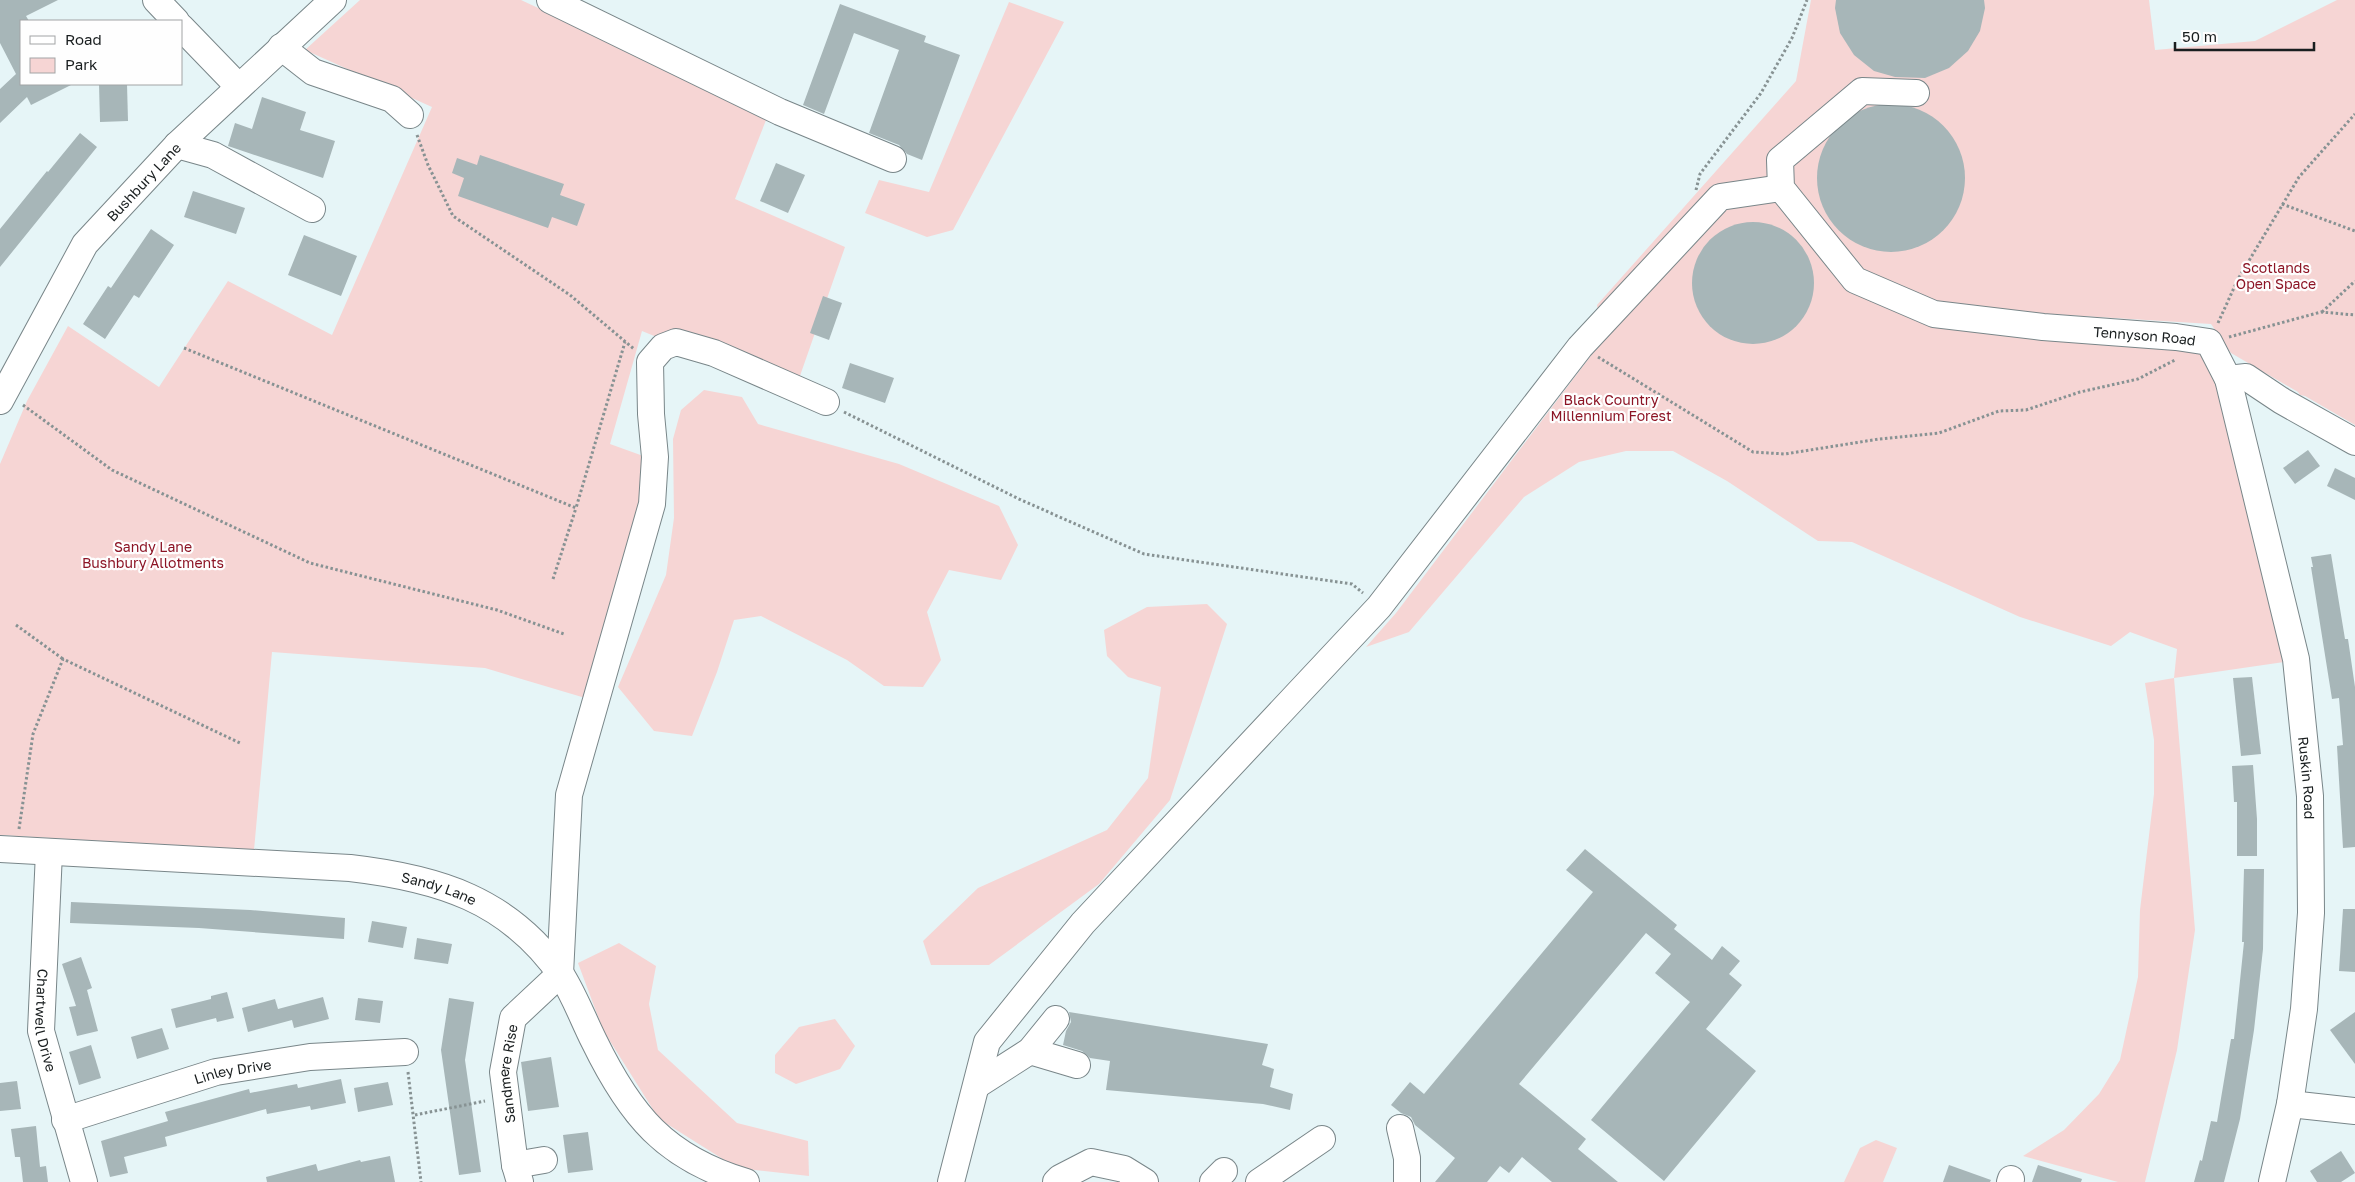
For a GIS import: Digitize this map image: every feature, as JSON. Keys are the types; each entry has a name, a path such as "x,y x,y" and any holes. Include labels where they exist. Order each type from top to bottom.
{"street":[{"path":"156,0 175,20"},
{"name":"Bushbury Lane","path":"2,396 85,244 176,145 333,0"},
{"path":"550,0 780,112 893,160"},
{"path":"182,28 240,87"},
{"path":"281,47 313,72 392,99 410,115"},
{"path":"951,1182 987,1042 1083,924 1379,607 1580,347 1720,197 1781,188 1780,160 1862,91 1916,93"},
{"path":"176,145 213,156 312,210"},
{"name":"Tennyson Road","path":"1781,188 1855,280 1934,314 2043,327 2176,337 2209,342 2228,379"},
{"path":"560,974 569,795 652,504 655,457 651,414 650,362 663,347 676,342 714,353 826,402"},
{"path":"2228,379 2246,377 2282,401 2355,442"},
{"name":"Ruskin Road","path":"2228,379 2296,659 2310,796 2311,913 2304,1009 2290,1104 2272,1182"},
{"name":"Sandy Lane","path":"8,850 350,868 423,880 450,888 495,911 527,936 560,974 574,996 612,1079 642,1120 663,1140 687,1158 723,1175 746,1182"},
{"name":"Chartwell Drive","path":"49,852 40,1031 84,1182"},
{"name":"Sandmere Rise","path":"544,1160 517,1173 502,1072 513,1018 560,974"},
{"path":"976,1085 1030,1051 1056,1019"},
{"path":"1030,1051 1077,1064"},
{"name":"Linley Drive","path":"65,1120 216,1072 310,1057 405,1052"},
{"path":"2290,1104 2355,1111"},
{"path":"1400,1128 1406,1158 1406,1182"},
{"path":"1259,1182 1322,1139"},
{"path":"1056,1182 1091,1162 1124,1169 1145,1182"}],"path":[{"path":"1695,192 1700,174 1761,93 1792,38 1807,0"},
{"path":"2209,342 2238,279 2299,177 2355,114"},
{"path":"410,115 428,165 453,216 570,295 650,362"},
{"path":"2282,204 2355,230"},
{"path":"2321,312 2355,281"},
{"path":"1580,347 1753,452 1785,454 1879,439 1939,433 1999,411 2026,410 2080,392 2138,379 2209,342 2321,312 2355,315"},
{"path":"553,579 625,342"},
{"path":"184,348 576,508"},
{"path":"2,396 112,470 310,563 497,610 564,634"},
{"path":"826,402 1021,500 1144,554 1352,584 1379,607"},
{"path":"16,625 62,659 242,744"},
{"path":"8,850 33,734 62,659"},
{"path":"405,1052 415,1116 421,1182"},
{"path":"415,1116 469,1104"}],"green space":[{"name":"Sandy Lane Bushbury Allotments","path":"360,0 521,0 768,115 735,199 845,247 794,393 642,331 610,444 646,457 643,509 592,700 485,668 272,652 254,850 0,835 0,464 27,401 68,326 159,387 228,281 332,335 432,107 305,50"},
{"path":"1811,0 2149,0 2155,50 2255,41 2337,0 2355,0 2355,425 2305,396 2300,395 2298,392 2231,353 2211,324 2049,314 2043,335 2208,347 2284,662 2174,678 2177,649 2130,632 2111,646 2020,617 1852,542 1818,541 1727,481 1673,451 1626,451 1579,462 1524,497 1409,632 1366,647 1396,613 1602,341 1597,305 1796,81"},
{"path":"1009,2 1064,22 953,230 927,237 865,213 879,180 929,192"},
{"path":"704,390 742,397 758,424 899,464 999,506 1018,545 1001,580 949,570 927,612 941,660 923,687 884,686 847,660 761,616 734,620 717,672 692,736 654,731 618,687 666,575 674,518 673,439 681,410"},
{"path":"1207,604 1227,624 1170,800 1099,884 989,965 931,965 923,941 978,888 1107,830 1148,778 1161,687 1128,677 1107,656 1104,630 1147,607"},
{"path":"2174,678 2195,930 2177,1050 2145,1182 2118,1182 2023,1156 2064,1130 2099,1094 2120,1060 2138,977 2140,910 2154,794 2154,740 2145,683"},
{"path":"619,943 656,966 649,1004 658,1050 737,1123 808,1141 809,1176 737,1168 659,1119 603,1030 578,963"},
{"path":"835,1019 855,1046 840,1069 796,1084 775,1073 775,1055 799,1027"},
{"path":"1876,1140 1897,1148 1883,1182 1844,1182 1860,1148"}],"building":[{"path":"0,0 58,0 26,16 28,20 20,20 20,85 71,85 31,105 27,97 0,123 0,89 16,74 0,43"},
{"path":"1836,0 1984,0 1985,8 1980,31 1968,51 1949,68 1925,78 1895,77 1874,71 1854,55 1840,33 1835,8"},
{"path":"840,4 926,36 924,42 960,55 922,160 907,154 899,145 869,133 899,50 854,33 824,114 803,105"},
{"path":"99,85 127,85 128,121 100,122"},
{"path":"262,97 306,112 300,130 335,141 323,178 228,146 235,123 252,129"},
{"path":"1891,104 1919,110 1943,126 1959,150 1965,178 1959,206 1943,230 1919,246 1891,252 1863,246 1839,230 1823,206 1817,178 1823,150 1839,126 1863,110"},
{"path":"80,133 97,147 0,267 0,229"},
{"path":"480,155 564,184 560,195 585,204 577,226 552,217 548,228 458,196 464,178 452,173 457,158 477,165"},
{"path":"776,163 805,175 788,213 760,201"},
{"path":"193,191 245,208 236,234 184,217"},
{"path":"1753,222 1776,226 1796,240 1810,260 1814,283 1810,306 1796,326 1776,340 1753,344 1730,340 1710,326 1696,306 1692,283 1696,260 1710,240 1730,226"},
{"path":"151,229 174,245 139,298 134,295 105,339 83,324 108,286 111,288"},
{"path":"304,235 357,256 341,296 288,275"},
{"path":"823,296 842,303 829,340 810,333"},
{"path":"850,363 894,378 885,403 842,388"},
{"path":"2308,450 2320,466 2295,484 2283,468"},
{"path":"2335,468 2355,478 2355,500 2327,486"},
{"path":"2331,554 2345,639 2348,639 2355,687 2355,847 2343,848 2337,746 2343,745 2339,698 2332,699 2311,567 2313,567 2311,557"},
{"path":"2252,677 2261,754 2241,756 2233,678"},
{"path":"2253,765 2257,819 2257,856 2237,856 2237,802 2234,802 2232,766"},
{"path":"1585,849 1677,925 1674,929 1712,960 1722,946 1740,961 1729,974 1742,985 1706,1029 1756,1071 1664,1181 1591,1120 1690,1002 1655,973 1671,954 1646,933 1519,1084 1586,1139 1578,1149 1618,1182 1552,1182 1522,1157 1509,1173 1500,1166 1487,1182 1435,1182 1455,1158 1415,1125 1411,1117 1401,1113 1391,1105 1410,1082 1424,1094 1593,892 1566,870"},
{"path":"2244,869 2264,869 2263,949 2254,1030 2240,1119 2224,1182 2194,1182 2200,1160 2202,1161 2211,1121 2217,1122 2231,1039 2234,1039 2244,942 2242,942"},
{"path":"71,902 250,910 345,918 344,939 199,928 70,923"},
{"path":"2343,909 2355,909 2355,972 2339,971"},
{"path":"372,921 407,927 403,948 368,942"},
{"path":"417,938 452,944 448,964 414,959"},
{"path":"81,957 92,988 87,990 98,1031 77,1036 69,1007 76,1006 62,964"},
{"path":"227,992 234,1018 217,1022 216,1018 176,1028 171,1009 211,999 211,996"},
{"path":"323,997 329,1019 294,1028 292,1020 248,1032 242,1008 275,999 278,1009"},
{"path":"358,998 383,1001 380,1023 355,1020"},
{"path":"449,998 474,1002 465,1060 481,1172 459,1175 441,1050"},
{"path":"1069,1012 1268,1044 1262,1065 1274,1069 1270,1087 1293,1094 1290,1110 1263,1104 1106,1090 1110,1061 1090,1058 1082,1051 1063,1045 1066,1031 1071,1022"},
{"path":"2355,1012 2355,1064 2330,1030"},
{"path":"162,1028 169,1049 137,1059 131,1037"},
{"path":"91,1045 101,1078 79,1085 69,1052"},
{"path":"551,1057 559,1107 528,1111 521,1062"},
{"path":"341,1079 346,1103 311,1110 310,1106 267,1114 266,1109 165,1137 167,1146 124,1157 128,1173 110,1177 101,1141 168,1121 165,1112 249,1089 250,1093 297,1084 298,1088"},
{"path":"17,1081 21,1109 0,1111 0,1083"},
{"path":"388,1082 393,1105 358,1112 354,1088"},
{"path":"36,1126 40,1167 46,1166 48,1182 23,1182 20,1157 15,1157 11,1129"},
{"path":"588,1132 593,1170 568,1173 563,1135"},
{"path":"2341,1151 2355,1173 2341,1182 2317,1182 2310,1171"},
{"path":"390,1156 395,1182 267,1182 266,1177 316,1164 318,1171 360,1160 361,1162"},
{"path":"1949,1165 1991,1180 1990,1182 1943,1182"},
{"path":"2038,1165 2082,1179 2081,1182 2032,1182"}],"park label":[{"name":"Scotlands Open Space","path":"2276,276"},
{"name":"Black Country Millennium Forest","path":"1611,408"}]}
